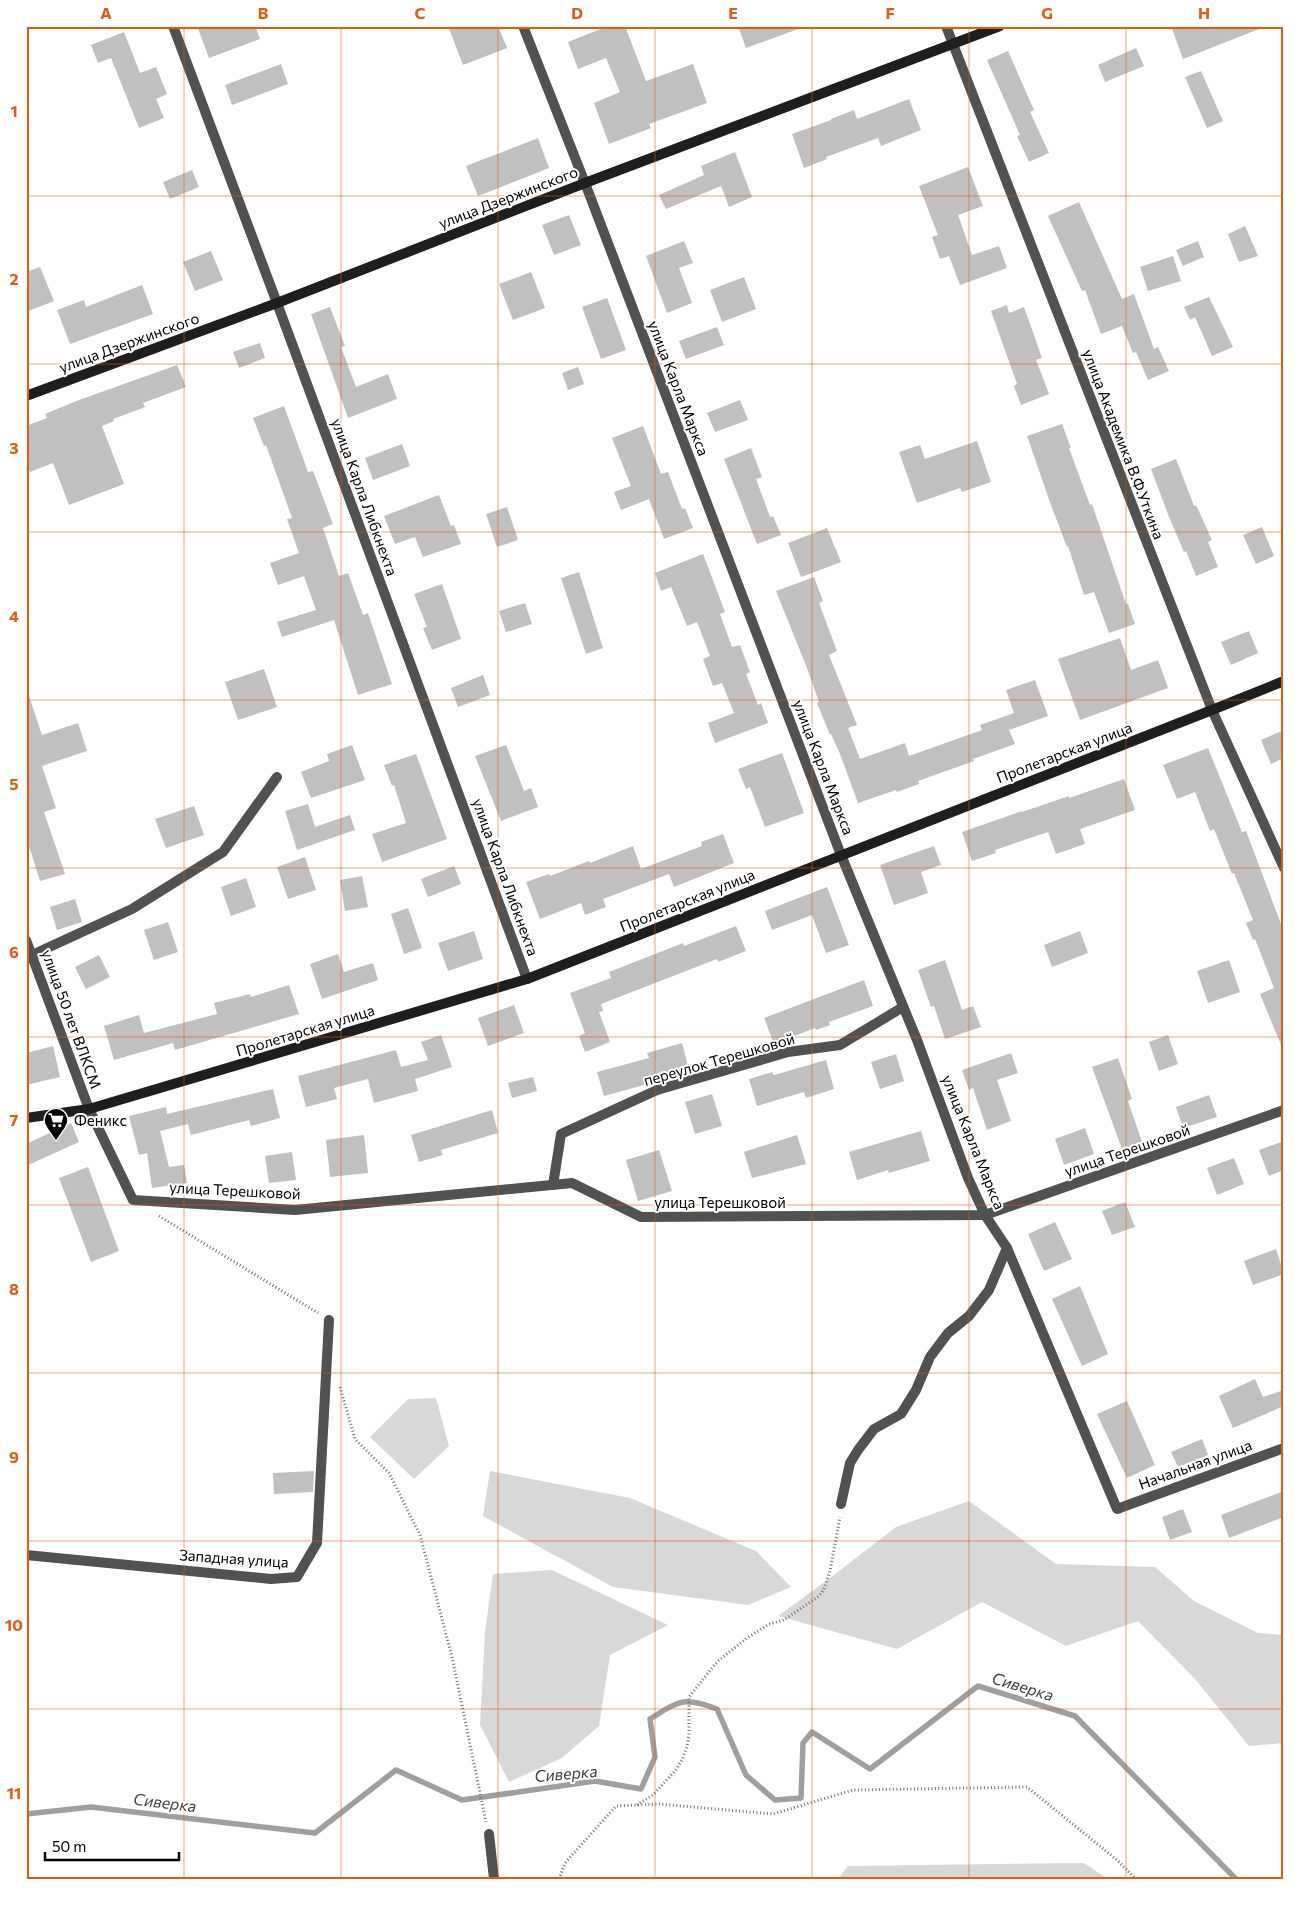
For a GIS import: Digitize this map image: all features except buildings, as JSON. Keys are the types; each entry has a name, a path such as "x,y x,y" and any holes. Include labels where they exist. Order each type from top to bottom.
{"main road":[{"name":"улица Дзержинского","path":"26,396 1000,26"},
{"name":"Пролетарская улица","path":"89,1109 528,979 1284,681"},
{"path":"26,1118 89,1109"}],"street":[{"name":"улица Карла Либкнехта","path":"173,26 528,979"},
{"name":"улица Карла Маркса","path":"523,26 585,183 841,855 917,1040 968,1178 985,1215 1006,1248 1117,1508"},
{"name":"улица Академика В.Ф.Уткина","path":"946,26 1212,710 1284,868"},
{"path":"32,955 132,909 223,852 277,777"},
{"name":"улица 50 лет ВЛКСМ","path":"26,940 89,1109"},
{"name":"переулок Терешковой","path":"553,1185 562,1134 657,1090 788,1052 840,1045 903,1007"},
{"name":"улица Терешковой","path":"89,1109 133,1200 295,1210 572,1184 641,1218 985,1215 1284,1110"},
{"path":"841,1504 850,1463 858,1450 874,1429 900,1414 916,1390 930,1357 948,1333 969,1316 989,1290 1006,1248"},
{"name":"Западная улица","path":"26,1555 271,1579 297,1577 316,1543 329,1320"},
{"name":"Начальная улица","path":"1117,1508 1284,1448"},
{"path":"489,1834 494,1879"}],"path":[{"path":"159,1216 329,1320"},
{"path":"340,1384 355,1439 388,1473 420,1535 452,1657 489,1834"},
{"path":"636,1805 653,1795 675,1771 682,1760 689,1734 689,1697 718,1661 747,1638 769,1624 784,1620 819,1596 824,1589 830,1571 841,1504"},
{"path":"559,1879 565,1863 616,1806 659,1804 773,1814 853,1790 1027,1787 1117,1860 1136,1879"}],"shaded area":[{"path":"436,1398 449,1446 414,1479 370,1437 408,1399"},
{"path":"490,1471 630,1498 756,1551 791,1587 748,1605 613,1587 483,1516"},
{"path":"969,1501 1056,1564 1155,1567 1194,1601 1258,1633 1284,1635 1284,1743 1249,1746 1195,1679 1138,1621 1066,1646 982,1602 897,1649 778,1616 896,1527"},
{"path":"552,1570 668,1625 610,1655 599,1726 562,1758 509,1782 480,1725 485,1632 493,1574"},
{"path":"1084,1863 1108,1879 838,1879 848,1866"}],"waterway":[{"name":"Сиверка","path":"26,1814 91,1807 315,1833 396,1770 462,1800 595,1781 641,1789 655,1757 650,1719 675,1704 682,1702 696,1703 717,1709 746,1775 775,1800 801,1798 803,1743 812,1732 870,1769 978,1686 1075,1716 1236,1879"}],"place":[{"name":"Феникс","path":"56,1141"}]}
